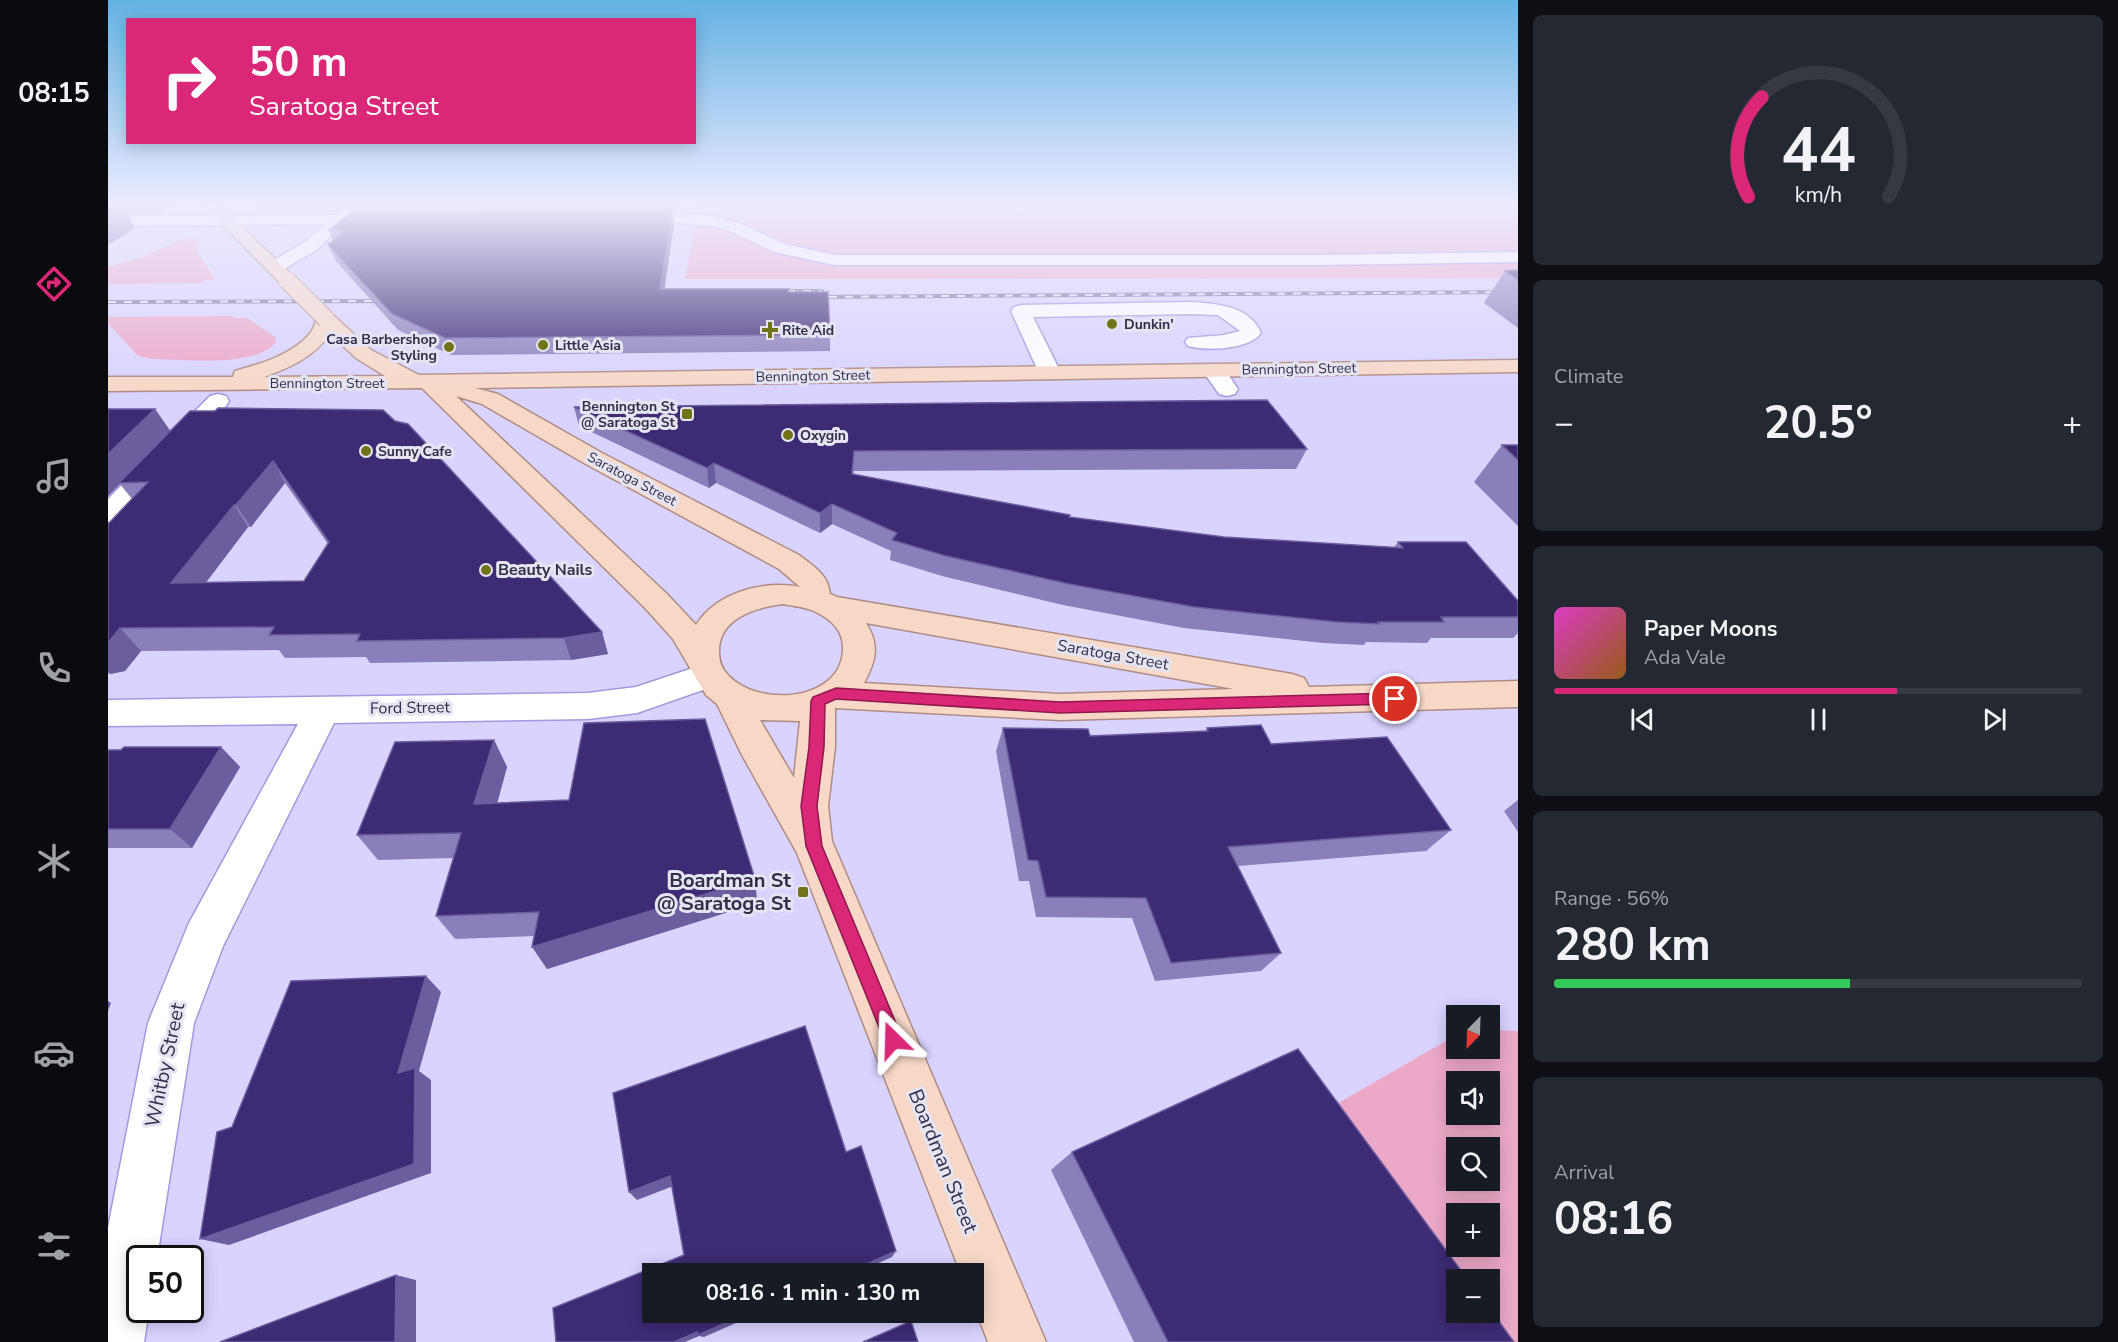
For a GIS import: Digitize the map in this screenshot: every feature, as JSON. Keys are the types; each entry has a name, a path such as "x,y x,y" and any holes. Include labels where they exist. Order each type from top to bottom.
{"main road":[{"path":"274,268 372,362 438,391 664,609 692,642 714,678 764,708 802,707 827,697 856,672 861,659 862,646 852,623 842,613 824,603 783,594 758,597 735,606 723,614 705,637 702,649 714,678"},
{"path":"213,392 286,359 319,336 326,327 327,319"},
{"name":"Bennington Street","path":"108,384 213,392 438,391 1050,373 1518,366"},
{"path":"1483,367 1511,385"},
{"path":"1359,368 1378,387"},
{"name":"Bennington Street","path":"438,391 490,399 1511,385"},
{"name":"Bennington Street","path":"108,402 213,392"},
{"name":"Saratoga Street","path":"490,399 593,459 789,562 814,582 824,603 1072,646 1253,681 1395,699"},
{"name":"Boardman Street","path":"714,678 814,846 1017,1342"},
{"name":"Saratoga Street","path":"827,697 1060,707 1395,699 1518,693"},
{"name":"Boardman Street","path":"814,846 809,806 827,697"}],"street":[{"path":"281,268 282,275"},
{"path":"1050,373 1021,311 1191,308 1223,310 1248,326 1251,333 1244,338 1195,342"},
{"path":"1214,370 1227,389"},
{"path":"108,514 213,392"},
{"name":"Ford Street","path":"108,713 610,704 714,678"},
{"name":"Whitby Street","path":"115,1342 171,1023 204,938 323,710"}],"shaded area":[{"path":"108,268 207,268 215,280 202,280 204,283 108,284"},
{"path":"687,268 1518,268 1518,278 685,279"},
{"path":"232,316 247,318 275,337 276,342 253,356 236,359 153,359 138,356 108,323 108,317"},
{"path":"1500,1030 1518,1031 1518,1342 1461,1342 1448,1323 1500,1323 1500,1269 1446,1269 1446,1320 1309,1120 1446,1041 1446,1059 1500,1059"}],"building":[{"path":"349,268 664,268 660,289 789,289 788,292 828,292 830,335 445,338 392,314"},
{"path":"1518,270 1518,280 1505,271"},
{"path":"1267,400 1307,449 854,451 852,474 1070,515 1069,517 1224,537 1403,548 1398,542 1466,542 1518,601 1518,617 1441,617 1444,622 1378,622 1380,624 1337,622 1194,607 1069,584 946,556 892,540 897,533 832,504 820,513 714,463 707,468 574,407"},
{"path":"218,408 383,410 395,421 408,424 602,632 564,638 357,641 360,634 269,635 274,627 120,628 108,643 108,524 148,482 119,483 190,411 215,411","holes":["273,461 329,542 304,581 171,583"]},
{"path":"108,409 155,409 108,454"},
{"path":"1502,445 1518,445 1518,460"},
{"path":"705,719 755,879 532,947 539,912 436,916 461,833 357,835 395,742 494,740 474,804 569,800 584,723"},
{"path":"1261,725 1271,744 1387,737 1451,830 1228,847 1281,953 1171,963 1146,898 1046,897 1038,861 1028,860 1003,728 1088,729 1090,736 1208,731 1207,728"},
{"path":"124,747 221,747 170,829 108,829 108,750 121,750"},
{"path":"426,976 398,1073 415,1068 414,1164 200,1239 217,1132 232,1127 291,981"},
{"path":"805,1026 846,1152 861,1146 896,1251 869,1263 664,1263 684,1255 670,1176 629,1192 613,1093"},
{"path":"1298,1049 1446,1250 1446,1257 1451,1257 1460,1269 1446,1269 1446,1323 1500,1323 1514,1342 1168,1342 1072,1152"},
{"path":"642,1272 642,1323 726,1323 674,1342 556,1342 553,1308"},
{"path":"396,1275 395,1342 220,1342"},
{"path":"906,1323 912,1323 918,1342 863,1342"}],"railway":[{"path":"771,291 822,291"},
{"path":"813,297 1518,292"},
{"path":"108,302 387,301"}],"place":[{"name":"Dunkin'","path":"1112,324"},
{"name":"Rite Aid","path":"770,330"},
{"name":"Little Asia","path":"543,345"},
{"name":"Casa Barbershop Styling","path":"449,347"},
{"name":"Bennington St @ Saratoga St","path":"687,414"},
{"name":"Oxygin","path":"788,435"},
{"name":"Sunny Cafe","path":"366,451"},
{"name":"Beauty Nails","path":"486,570"},
{"name":"Boardman St @ Saratoga St","path":"803,892"}],"route":[{"path":"893,1040 814,846 809,806 817,747 818,701 836,694 1060,707 1395,699"}]}
